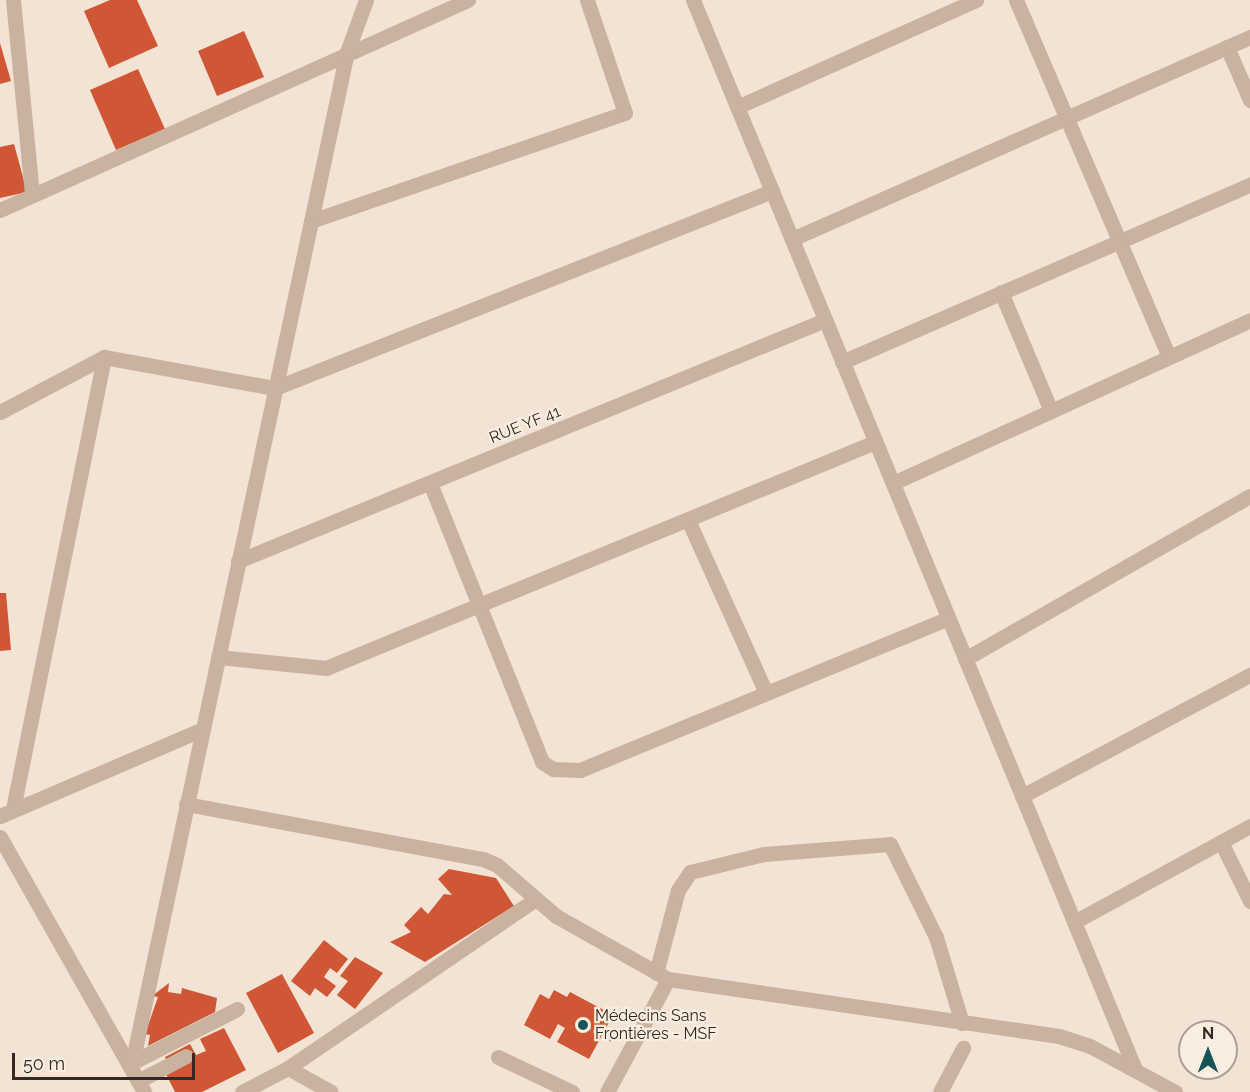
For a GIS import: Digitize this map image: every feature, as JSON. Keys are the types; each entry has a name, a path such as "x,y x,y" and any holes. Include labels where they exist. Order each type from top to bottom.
{"street":[{"path":"13,0 32,195"},
{"path":"136,1076 186,804 346,52 366,0"},
{"path":"0,210 346,52 468,0"},
{"path":"310,221 625,113 587,0"},
{"path":"693,0 1134,1067"},
{"path":"737,107 976,0"},
{"path":"1016,0 1168,357"},
{"path":"792,239 1250,37"},
{"path":"1227,47 1250,100"},
{"path":"842,362 1250,185"},
{"path":"0,412 104,357 275,388 772,191"},
{"path":"1001,292 1051,411"},
{"name":"RUE YF 41","path":"238,561 825,320"},
{"path":"893,483 1250,320"},
{"path":"6,813 104,357"},
{"path":"218,657 326,668 875,442"},
{"path":"430,483 542,762 553,769 580,770 948,618"},
{"path":"965,659 1250,496"},
{"path":"688,520 766,693"},
{"path":"1022,796 1250,675"},
{"path":"6,813 202,729"},
{"path":"186,804 483,860 503,870 534,900 662,976 1059,1036 1134,1067 1175,1092"},
{"path":"1074,922 1250,826"},
{"path":"0,837 136,1076"},
{"path":"1221,842 1250,901"},
{"path":"607,1092 629,1050 662,976 678,890 690,872 764,854 890,844 936,938 962,1023"},
{"path":"242,1092 288,1068 534,900"},
{"path":"136,1076 237,1010"},
{"path":"940,1092 963,1048"},
{"path":"136,1076 186,1056"},
{"path":"498,1057 572,1092"},
{"path":"288,1068 331,1092"}],"path":[{"path":"588,1028 629,1050"}],"building":[{"path":"110,0 137,0 158,46 109,68 84,11"},
{"path":"244,31 264,77 217,96 198,51"},
{"path":"0,43 11,81 0,84"},
{"path":"138,69 165,129 116,150 90,90"},
{"path":"14,144 27,192 0,198 0,147"},
{"path":"0,593 6,593 11,650 0,651"},
{"path":"449,869 496,878 514,906 425,962 390,942 411,932 404,925 421,907 428,914 444,894 452,895 438,879"},
{"path":"324,940 348,959 337,973 330,968 324,977 336,986 327,997 315,988 310,996 291,981"},
{"path":"355,957 383,973 355,1009 337,995 348,981 340,976"},
{"path":"282,974 314,1033 278,1053 246,993"},
{"path":"169,983 168,992 181,994 182,988 217,998 215,1012 148,1046 150,1035 145,1034 158,997 152,996"},
{"name":"Médecins Sans Frontières - MSF","path":"554,990 567,997 570,992 613,1015 589,1059 557,1042 565,1028 558,1024 550,1039 524,1025 540,994 549,999"},
{"path":"224,1028 246,1070 202,1092 175,1092 165,1072 171,1069 165,1057 190,1044 196,1055 206,1051 200,1039"}],"place":[{"name":"Médecins Sans Frontières - MSF","path":"583,1025"}]}
